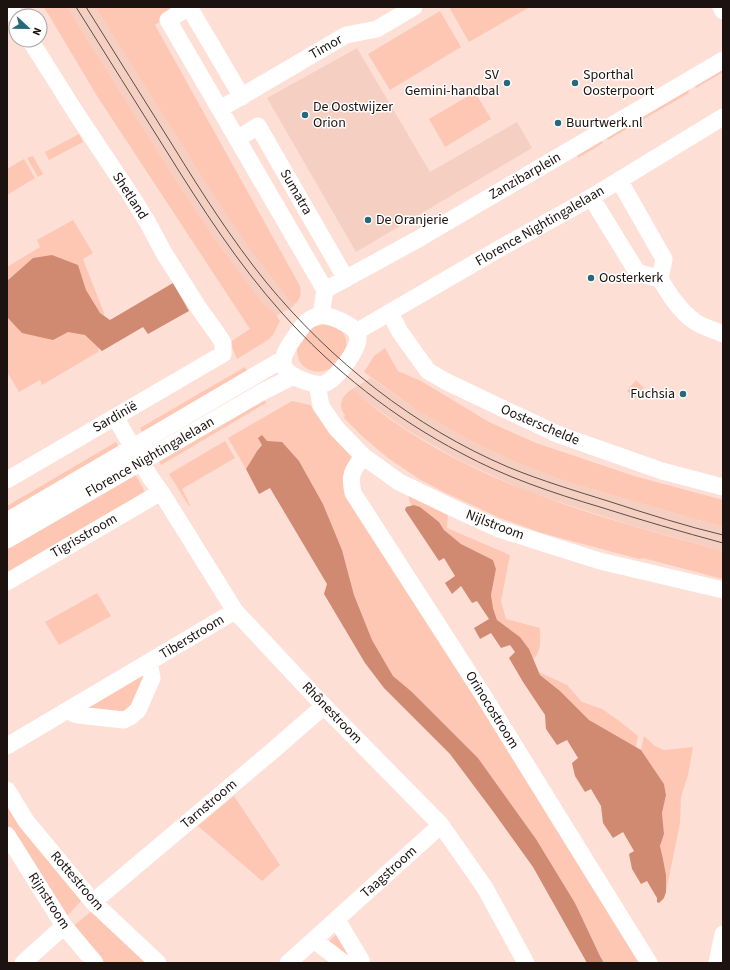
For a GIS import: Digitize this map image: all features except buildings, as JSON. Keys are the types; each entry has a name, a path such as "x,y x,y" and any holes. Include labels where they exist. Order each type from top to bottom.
{"street":[{"path":"242,97 189,7 168,20 325,290 321,315"},
{"name":"Timor","path":"220,109 346,35 377,29 414,7"},
{"path":"721,7 723,11"},
{"name":"Shetland","path":"35,48 144,217 164,253 198,307 223,343 223,354"},
{"name":"Zanzibarplein","path":"325,290 420,238 723,60"},
{"name":"Florence Nightingalelaan","path":"356,332 591,197 723,117"},
{"name":"Sumatra","path":"237,139 258,126 346,279"},
{"path":"619,180 664,259 660,279 671,298 685,314 695,322 723,334"},
{"path":"591,197 637,272 660,279"},
{"name":"Oosterschelde","path":"390,313 400,332 428,371 447,382 499,408 557,434 662,470 723,487"},
{"path":"321,315 330,316 348,325 356,332 358,344 355,350 336,377 327,383 317,384 294,376 286,371 283,363 284,354 289,345 312,317 321,315"},
{"name":"Sardinië","path":"7,480 223,354"},
{"name":"Florence Nightingalelaan","path":"7,540 283,359"},
{"name":"Florence Nightingalelaan","path":"7,521 294,376"},
{"name":"Nijlstroom","path":"317,384 321,406 336,428 363,456 399,482 499,529 600,561 723,590"},
{"path":"115,417 137,454"},
{"name":"Rhônestroom","path":"137,454 153,483 161,492 235,611 324,706 441,825 485,888 522,961"},
{"name":"Orinocostroom","path":"363,456 354,469 350,482 353,494 483,695 649,963"},
{"name":"Tigrisstroom","path":"7,582 161,492"},
{"name":"Tiberstroom","path":"7,746 235,611"},
{"name":"Tiberstroom","path":"71,708 74,714 78,715 124,720 130,717 138,710 152,678 149,662"},
{"name":"Tarnstroom","path":"93,902 324,706"},
{"name":"Rottestroom","path":"7,790 26,821 93,902 158,963"},
{"name":"Taagstroom","path":"288,963 441,825"},
{"name":"Rijnstroom","path":"7,836 64,926 95,963"},
{"path":"337,920 361,960 361,963"},
{"path":"23,963 64,926"},
{"path":"717,963 723,934"},
{"path":"314,940 344,963"}],"shaded area":[{"path":"67,7 95,7 221,207 294,306 276,316 264,304 217,242 174,177"},
{"path":"67,7 174,177 217,242 264,304 280,321 273,335 268,340 237,359 230,342 250,329 97,96 48,14 48,8 45,8"},
{"path":"95,7 178,7 177,10 155,25 300,286 300,297 293,305 221,207"},
{"path":"449,7 530,7 469,42"},
{"path":"440,11 461,47 390,90 368,54"},
{"path":"357,48 430,172 517,122 532,148 356,252 267,98"},
{"path":"723,65 723,72 696,88 693,83"},
{"path":"688,86 690,90 688,91 689,93 642,120 639,115"},
{"path":"475,92 491,119 445,147 429,119"},
{"path":"634,118 637,123 608,140 605,135"},
{"path":"79,134 83,142 49,160 45,152"},
{"path":"601,140 603,143 578,158 575,152"},
{"path":"33,156 43,174 38,177 27,158"},
{"path":"24,159 35,178 7,195 7,169"},
{"path":"73,220 93,253 83,259 104,313 98,352 42,385 40,380 19,392 7,372 7,267 40,247 37,240"},
{"path":"52,255 78,265 86,290 100,313 110,320 173,283 189,311 148,334 143,327 102,351 85,335 68,332 53,340 22,333 7,317 7,281 33,258"},
{"path":"321,325 335,327 343,333 346,342 345,352 339,361 331,368 321,371 310,370 301,364 297,354 297,347 311,328"},
{"path":"385,348 398,371 421,381 489,422 536,443 634,476 723,500 723,527 567,482 511,460 471,441 418,411 364,372 374,356"},
{"path":"245,367 249,375 144,435 140,428"},
{"path":"371,378 418,411 471,441 511,460 567,482 723,527 723,551 637,527 531,493 459,460 407,430 366,401 352,389"},
{"path":"636,380 644,388 635,398 627,391"},
{"path":"352,389 392,421 435,448 481,471 528,491 576,508 625,524 723,551 723,579 643,558 639,559 542,533 500,518 446,493 419,479 388,458 363,437 344,418 345,415 341,408 341,404 343,398"},
{"path":"262,397 266,403 161,465 158,459"},
{"path":"292,401 310,405 354,457 345,472 644,963 604,963 575,903 536,839 478,758 412,692 393,676 372,640 354,595 342,550 323,504 299,461 262,445 246,469 228,438"},
{"path":"262,435 267,441 282,442 299,461 323,504 342,550 354,595 372,640 393,676 412,692 478,758 536,839 575,903 604,963 587,963 533,867 492,810 450,754 384,688 365,663 324,594 327,584 270,488 259,494 246,469 262,445 258,438"},
{"path":"225,441 235,458 182,489 190,505 189,506 169,474"},
{"path":"116,442 121,450 7,517 7,506"},
{"path":"134,472 146,494 7,576 7,546"},
{"path":"408,495 448,514 447,528 510,555 501,601 506,619 540,628 539,649 538,653 533,659 529,649 520,637 497,620 491,595 496,569 493,560 461,544 444,530 439,522 420,507 411,505"},
{"path":"414,505 420,507 439,522 444,530 461,544 493,560 496,569 491,595 497,620 520,637 529,649 540,675 560,691 589,720 641,750 664,784 666,795 662,813 664,834 660,846 666,875 666,892 664,898 659,903 657,902 657,898 647,881 641,884 632,869 629,854 634,851 623,832 613,838 603,823 601,806 591,789 585,792 575,776 572,763 578,758 567,740 557,745 546,729 545,715 509,658 515,652 510,645 501,648 491,633 480,639 474,628 489,619 477,601 472,603 461,586 452,594 445,583 455,576 444,558 439,561 405,510 406,507"},
{"path":"97,593 111,616 59,645 45,622"},
{"path":"539,672 567,685 582,702 602,709 618,720 638,736 636,747 623,741 589,720 560,691 540,675"},
{"path":"146,674 132,709 122,715 87,709"},
{"path":"644,736 655,746 664,750 693,747 688,775 681,797 680,823 666,892 666,875 660,846 664,834 662,813 666,795 664,784 641,750"},
{"path":"234,796 280,865 262,881 198,826"},
{"path":"7,801 83,899 65,918 7,828"},
{"path":"92,911 150,963 103,963 73,926"},
{"path":"339,932 350,954 347,956 327,943"}],"tram line":[{"path":"76,7 194,194 250,275 282,313 343,373 388,408 412,424 461,453 495,470 529,484 565,496 723,543"},
{"path":"86,7 195,181 241,250 291,311 346,365 407,412 473,451 508,467 639,511 723,535"}],"place":[{"name":"SV Gemini-handbal","path":"507,83"},
{"name":"Sporthal Oosterpoort","path":"575,83"},
{"name":"De Oostwijzer Orion","path":"305,115"},
{"name":"Buurtwerk.nl","path":"558,123"},
{"name":"De Oranjerie","path":"368,220"},
{"name":"Oosterkerk","path":"591,278"},
{"name":"Fuchsia","path":"683,394"}]}
